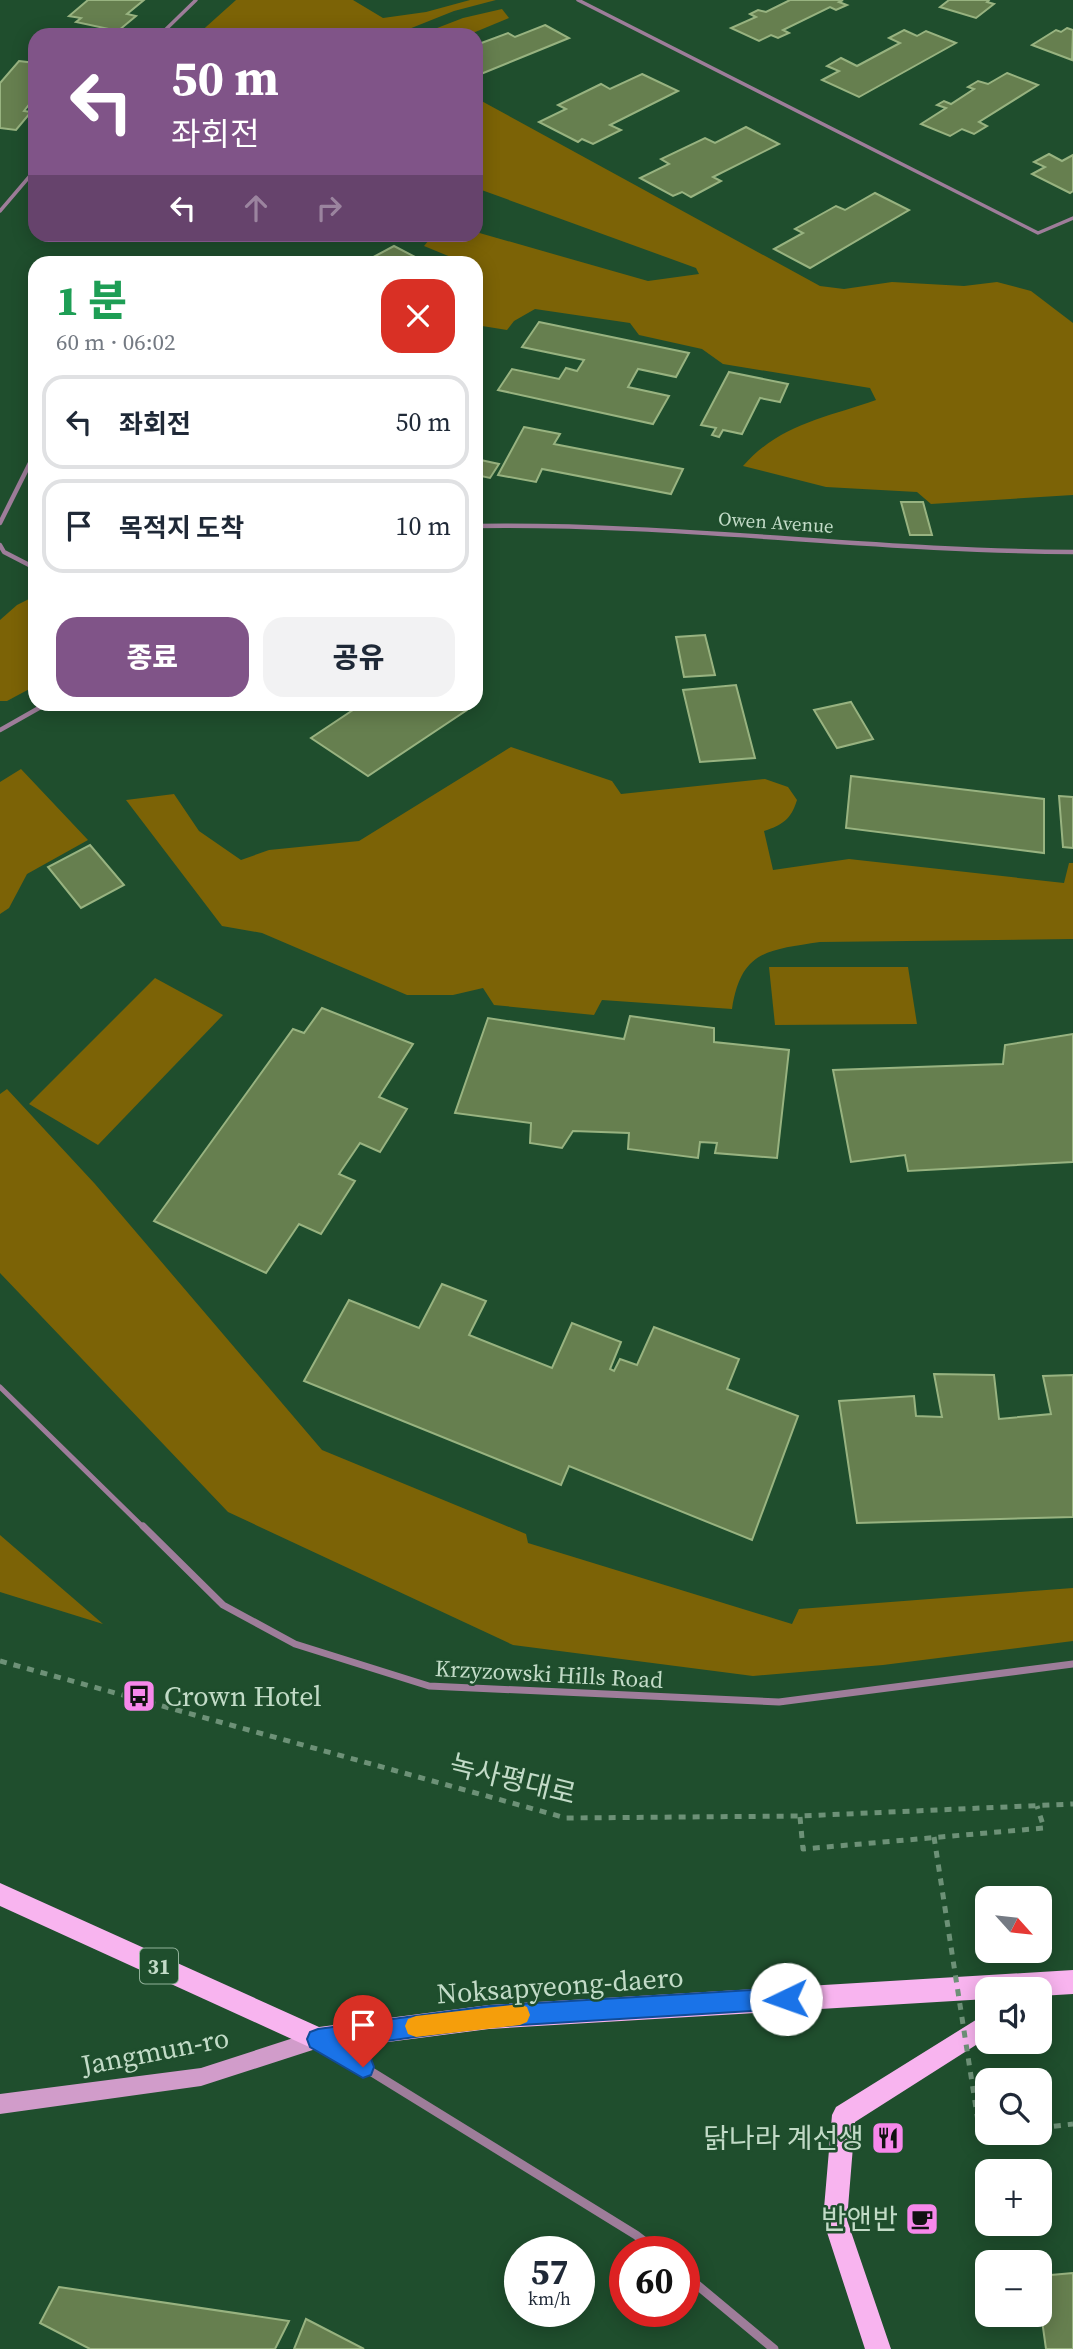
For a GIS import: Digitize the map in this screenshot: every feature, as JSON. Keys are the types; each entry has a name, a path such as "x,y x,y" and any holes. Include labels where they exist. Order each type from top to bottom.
{"main road":[{"name":"31","path":"0,1894 318,2039"},
{"name":"Noksapyeong-daero","path":"318,2039 489,2017 1056,1985"},
{"path":"878,2349 835,2220 844,2115 975,2033"}],"street":[{"name":"Jangmun-ro","path":"0,2104 201,2077 318,2039"},
{"path":"318,2039 637,2236"},
{"path":"700,2287 774,2349"}],"lane":[{"path":"167,28 196,0"},
{"path":"578,0 1038,233 1073,218"},
{"path":"0,211 28,178"},
{"path":"0,523 28,467"},
{"name":"Owen Avenue","path":"483,526 605,523 936,549 1073,552"},
{"path":"0,545 4,552 28,564"},
{"path":"0,730 34,711"},
{"name":"Krzyzowski Hills Road","path":"0,1387 223,1605 295,1644 429,1686 779,1702 1073,1664"}],"path":[{"name":"녹사평대로","path":"0,1661 566,1818 800,1816 1073,1804"},
{"path":"800,1816 803,1849 1044,1828 1037,1806"},
{"path":"934,1837 975,2102"},
{"path":"1052,2127 1073,2124"}],"shaded area":[{"path":"236,0 353,0 383,18 426,12 470,0 496,0 454,11 412,28 205,28"},
{"path":"502,9 509,18 483,29 437,28 463,18"},
{"path":"483,102 820,286 844,289 892,282 964,286 997,282 1031,291 1073,323 1073,495 931,504 917,492 826,487 743,466 772,440 788,431 876,400 870,388 723,364 702,349 639,335 630,323 535,309 514,321 507,330 483,326 483,256 448,256 424,246 427,242 483,242 483,234 648,281 699,274 696,268 483,191"},
{"path":"28,600 28,690 7,701 0,701 0,620"},
{"path":"511,747 612,781 621,794 765,779 788,787 797,800 792,812 781,824 764,831 773,870 849,859 1064,883 1069,863 1073,863 1073,939 820,942 785,948 771,951 750,964 736,990 732,1009 602,1000 594,1015 494,1005 483,988 453,995 407,995 262,933 222,926 126,800 174,794 199,831 241,860 269,850 359,841"},
{"path":"21,769 88,840 27,874 9,908 0,914 0,782"},
{"path":"769,967 908,967 917,1024 775,1025"},
{"path":"155,978 223,1015 98,1145 29,1104"},
{"path":"7,1089 95,1184 322,1450 526,1534 528,1543 792,1624 799,1609 1073,1588 1073,1641 883,1665 753,1676 513,1645 228,1512 0,1273 0,1094"},
{"path":"0,1535 103,1624 0,1592"}],"building":[{"path":"88,0 144,0 127,14 136,16 122,28 104,28 76,22 81,18 69,16"},
{"path":"790,0 843,0 839,2 847,5 836,10 830,7 783,30 789,33 778,38 771,35 759,41 731,28 756,17 750,14 758,10 766,12"},
{"path":"949,0 989,0 987,2 994,4 976,18 940,7"},
{"path":"545,25 569,38 483,73 483,42 508,33 515,37"},
{"path":"1067,28 1073,30 1072,60 1032,45 1056,30 1061,32"},
{"path":"904,30 917,36 926,31 956,43 859,97 822,80 839,71 827,66 841,58 857,66 900,43 889,38"},
{"path":"19,61 28,62 28,106 24,111 28,112 28,116 16,130 0,128 0,83"},
{"path":"1007,73 1038,85 979,122 987,126 974,134 962,129 950,136 921,124 946,108 937,105 944,101 951,104 974,89 968,87 978,81 988,84"},
{"path":"642,74 678,91 610,125 621,130 593,144 582,139 578,142 539,122 566,109 558,105 601,84 610,89"},
{"path":"746,127 779,144 713,177 721,181 691,197 682,192 673,196 640,178 669,164 661,159 705,138 715,143"},
{"path":"1049,154 1062,161 1073,155 1073,191 1070,193 1032,174 1045,167 1034,162"},
{"path":"875,193 909,210 810,268 774,249 803,233 795,229 836,206 845,210"},
{"path":"394,246 413,256 375,256"},
{"path":"539,322 689,353 676,377 638,369 628,387 669,396 653,424 498,390 512,369 559,379 566,368 577,371 584,360 522,347"},
{"path":"729,372 788,384 780,402 760,398 742,434 723,430 719,437 712,435 716,428 701,425"},
{"path":"524,427 560,434 554,444 683,469 671,494 542,469 536,482 498,475"},
{"path":"483,461 499,464 490,478 483,476"},
{"path":"901,502 923,502 932,535 910,535"},
{"path":"705,635 715,675 684,677 676,637"},
{"path":"736,685 755,758 700,762 683,690"},
{"path":"851,702 873,739 837,748 814,710"},
{"path":"352,711 466,711 368,776 311,738"},
{"path":"851,776 1044,799 1044,853 846,828"},
{"path":"1059,796 1073,797 1073,848 1063,847"},
{"path":"90,845 124,885 81,908 48,867"},
{"path":"322,1008 413,1044 379,1097 407,1109 380,1152 360,1143 339,1174 355,1181 321,1234 299,1224 266,1273 154,1221 293,1029 304,1033"},
{"path":"630,1016 714,1028 714,1042 789,1050 777,1158 715,1153 717,1143 700,1142 698,1158 628,1149 629,1133 573,1131 562,1148 530,1143 531,1123 455,1113 488,1018 624,1039"},
{"path":"1073,1034 1073,1162 908,1171 905,1155 851,1162 833,1070 1003,1064 1005,1045"},
{"path":"442,1284 486,1301 469,1335 552,1368 572,1323 621,1342 610,1369 614,1371 620,1359 637,1365 654,1327 739,1359 727,1389 798,1416 752,1540 569,1466 561,1485 304,1381 349,1300 419,1328"},
{"path":"934,1374 994,1375 999,1419 1051,1414 1043,1376 1073,1375 1073,1517 857,1523 839,1401 914,1396 916,1416 942,1417"},
{"path":"1073,2273 1073,2349 1046,2349 1043,2327 1052,2327 1052,2275"},
{"path":"59,2287 289,2321 275,2349 90,2349 40,2323"},
{"path":"306,2319 364,2349 294,2349"}],"slow traffic":[{"path":"416,2026 520,2015"}],"place":[{"name":"Crown Hotel","path":"139,1696"},
{"name":"닭나라 계선생","path":"888,2138"},
{"name":"반앤반","path":"922,2219"}],"route":[{"path":"363,2067 318,2039 489,2017 786,1999"}]}
